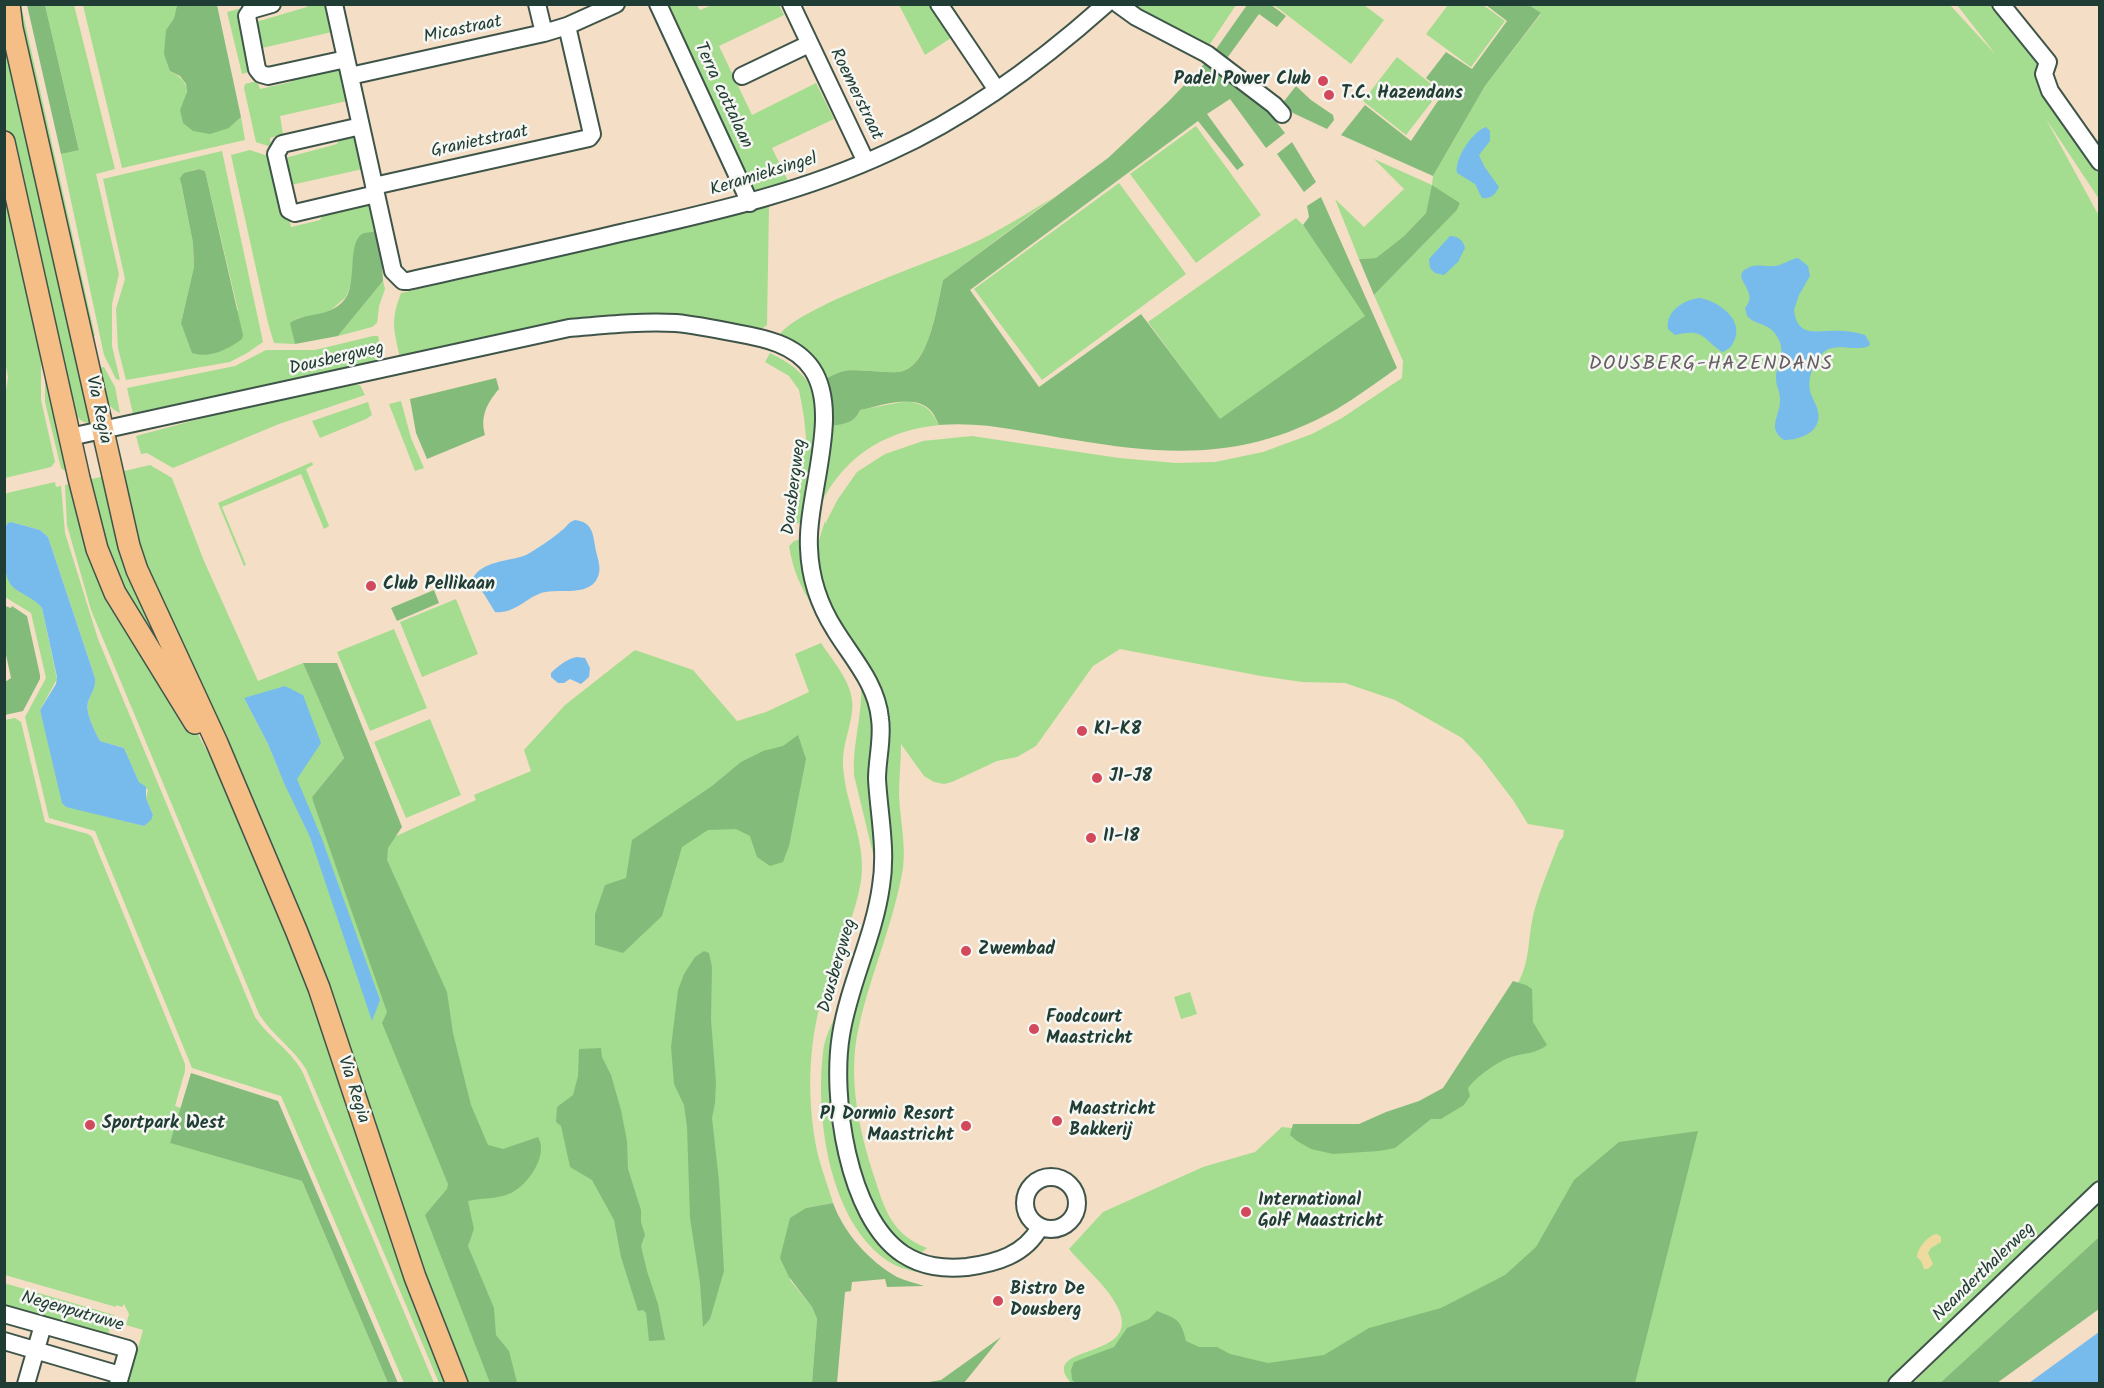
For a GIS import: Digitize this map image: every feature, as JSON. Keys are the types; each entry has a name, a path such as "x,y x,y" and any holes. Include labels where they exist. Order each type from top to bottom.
{"main road":[{"name":"Via Regia","path":"9,4 12,28 122,523 137,570 217,743 315,978 415,1277 457,1383"},
{"name":"Via Regia","path":"4,142 89,520 108,577 130,620 177,693 239,799"}],"street":[{"name":"Micastraat","path":"272,4 251,10 247,16 257,69 261,74 268,76 348,68 544,33 567,26 616,4"},
{"path":"334,4 375,190"},
{"path":"537,4 544,33"},
{"name":"Terra cottalaan","path":"658,4 750,203"},
{"name":"Roemerstraat","path":"791,4 866,162"},
{"path":"939,4 997,90"},
{"path":"2001,4 2048,62 2044,74 2050,91 2100,162"},
{"path":"1115,5 1207,54 1274,105 1282,114"},
{"name":"Keramieksingel","path":"375,190 393,271 403,281 750,203 866,162 921,136 997,90 1115,5"},
{"name":"Granietstraat","path":"361,126 282,144 276,154 289,210 295,213 375,190 589,138 592,134 567,26"},
{"name":"Roemerstraat","path":"742,76 809,44"},
{"name":"Dousbergweg","path":"70,437 555,330 647,322 695,325 767,339 787,347 801,357 813,370 823,394 824,415 820,462 809,522 809,552 813,580 819,601 831,624 868,680 880,718 877,781 884,844 883,868 881,889 844,1015 840,1041 838,1091 846,1148 854,1176 873,1220 896,1249 917,1261 936,1268 982,1264 1013,1256 1035,1237 1040,1227"},
{"name":"Neanderthalerweg","path":"1897,1383 2100,1190"},
{"name":"Negenputruwe","path":"4,1314 128,1349 119,1379"},
{"path":"26,1383 43,1325"},
{"path":"4,1341 119,1379"}],"green space":[{"path":"19,5 21,5 95,336 91,337 21,30"},
{"path":"27,5 45,5 79,150 61,154"},
{"path":"45,5 74,5 115,169 96,174 119,274 112,304 112,346 120,380 116,379 104,355 61,154 79,149"},
{"path":"83,5 177,5 174,18 166,30 170,71 181,79 187,92 180,110 229,128 241,117 245,140 122,168"},
{"path":"177,5 217,5 241,117 229,128 210,134 193,131 183,123 180,110 187,92 186,84 180,76 170,71 164,54 166,30 174,18"},
{"path":"308,5 326,5 332,32 262,48 256,22"},
{"path":"664,5 697,5 700,10 712,5 779,5 784,15 719,46 752,115 816,83 834,119 772,148 789,183 753,196"},
{"path":"899,5 929,5 942,24 946,25 954,36 925,55"},
{"path":"1129,5 1236,5 1208,47"},
{"path":"1247,5 1271,5 1286,16 1277,27 1259,14 1225,61 1214,52"},
{"path":"1274,5 1364,5 1384,20 1351,64"},
{"path":"1448,5 1483,5 1505,21 1471,67 1426,34"},
{"path":"1486,5 1529,5 1541,13 1485,86 1433,176 1341,135 1365,105 1411,141 1444,92 1426,78 1446,52 1472,69 1507,21"},
{"path":"1529,5 1950,5 1996,55 1957,5 1993,5 2041,60 2044,94 2099,174 2099,199 2046,119 2099,216 2099,1186 1889,1383 1071,1383 1064,1370 1068,1362 1078,1355 1106,1344 1117,1336 1122,1324 1113,1299 1069,1249 1103,1212 1203,1167 1255,1152 1282,1127 1349,1134 1453,1095 1520,979 1527,956 1535,907 1564,830 1528,824 1481,758 1462,738 1395,700 1345,683 1302,682 1261,676 1120,649 1093,666 1036,746 1017,757 997,761 944,784 934,782 924,776 901,744 899,795 903,868 894,908 859,1026 854,1065 856,1104 869,1161 892,1221 915,1243 927,1248 917,1256 886,1229 866,1192 847,1118 846,1027 875,932 886,727 830,615 814,556 825,521 825,524 838,499 857,472 885,454 923,441 972,436 1119,458 1176,463 1215,462 1263,452 1312,434 1342,418 1402,378 1403,361 1374,295 1457,210 1460,203 1433,186 1426,213 1404,236 1376,258 1359,259 1335,199 1364,227 1404,189 1374,159 1432,185 1433,176 1485,86 1541,14"},
{"path":"4,7 93,422 89,423 80,419 71,408 36,269 5,126"},
{"path":"242,8 255,70 242,74 227,12"},
{"path":"1397,57 1440,91 1406,135 1363,101"},
{"path":"1206,62 1262,104 1285,133 1266,148 1230,99 1207,114 1244,165 1237,170 1198,121 970,290 1039,387 1141,314 1220,419 1365,316 1303,225 1309,217 1307,206 1321,197 1397,368 1337,409 1304,426 1272,438 1209,450 1144,449 990,426 939,425 932,412 925,406 908,402 860,410 851,421 830,426 831,399 825,379 847,370 895,372 912,366 920,357 931,332 943,280 1108,158 1169,101"},
{"path":"340,63 347,101 280,116 283,134 270,138 271,147 256,142 245,84 257,81 260,89 291,82 295,73"},
{"path":"1296,86 1333,115 1334,120 1327,129 1281,105"},
{"path":"1196,126 1261,215 1196,263 1130,174"},
{"path":"355,130 363,169 291,185 285,158 337,144 342,133"},
{"path":"1292,142 1316,182 1304,192 1277,154"},
{"path":"250,150 274,158 291,227 320,220 326,210 370,200 380,231 354,266 352,282 346,297 331,310 315,316 298,318 291,323 295,344 274,343 268,323 231,155"},
{"path":"222,151 263,342 230,362 126,380 118,348 116,309 125,279 103,179","holes":["193,170 205,171 238,310 181,323 194,267 193,243 181,184"]},
{"path":"199,169 205,171 243,335 242,339 231,346 205,355 192,353 181,323 194,267 193,243 180,178 184,173"},
{"path":"1119,183 1186,274 1042,380 974,289"},
{"path":"1432,185 1460,203 1457,210 1374,295 1359,259 1376,258 1404,236 1426,213"},
{"path":"1054,197 943,280 926,345 920,357 912,366 903,371 856,370 837,373 825,379 779,336 790,325 810,313 866,286 980,240"},
{"path":"5,198 41,359 41,400 55,462 51,467 5,478 4,403 8,377 4,357"},
{"path":"769,206 767,325 759,331 688,319 400,358 394,319 401,293 707,223"},
{"path":"1296,218 1366,316 1220,420 1148,322"},
{"path":"380,231 383,281 338,336 295,344 290,323 296,319 327,311 341,303 350,289 353,253 358,239 364,233"},
{"path":"383,281 385,289 379,306 377,323 372,327 338,336"},
{"path":"378,336 384,362 133,414 127,388 235,366 266,350 315,350"},
{"path":"770,353 799,372 807,381 813,394 814,429 801,523 787,524 786,507 790,483 803,452 806,438 804,417 799,390 789,376 765,362"},
{"path":"45,364 74,469 65,471 61,468 45,402"},
{"path":"104,367 115,387 120,413 114,410 106,400 98,368"},
{"path":"496,378 499,389 491,399 484,416 485,435 427,459 416,433 410,399"},
{"path":"360,385 365,395 279,424 173,468 147,453 141,454 136,436 214,415"},
{"path":"401,401 411,438 424,468 415,471 389,404"},
{"path":"907,401 927,408 939,425 899,434 864,451 837,478 816,514 830,426 851,421 860,410"},
{"path":"368,402 372,415 320,438 312,421"},
{"path":"312,462 313,465 306,469 329,526 324,529 301,474 222,507 246,565 244,566 218,503"},
{"path":"150,465 172,478 204,561 258,681 303,663 344,758 312,797 347,893 394,837 476,800 474,795 531,771 524,750 565,705 635,650 693,670 737,721 766,712 809,692 795,654 821,643 843,675 851,693 852,712 843,765 862,866 855,908 826,985 812,1046 810,1088 813,1130 833,1203 806,1208 790,1280 812,1307 817,1319 812,1383 464,1383 149,577 116,473","holes":["244,698 320,743 284,782 268,744"]},
{"path":"109,475 206,727 117,588 83,481"},
{"path":"55,482 56,487 61,486 65,533 98,639 255,1017 293,1058 303,1073 434,1383 404,1383 281,1096 192,1068 95,831 49,818 25,717 46,678 31,613 5,597 4,564 11,584 31,597 42,608 57,679 40,710 65,806 144,826 153,815 146,798 148,790 139,782 124,748 100,741 91,722 87,706 95,678 48,537 40,530 11,522 5,527 5,496 7,493"},
{"path":"74,483 75,508 226,786 271,882 451,1383 439,1383 306,1069 259,1014 91,610 67,525 65,485"},
{"path":"801,539 807,589 818,616 800,582 791,557 789,546"},
{"path":"434,590 439,603 397,621 391,608"},
{"path":"456,599 478,654 422,677 400,622"},
{"path":"5,606 11,608 12,606 27,616 40,679 23,711 5,715 5,682 11,678 5,650"},
{"path":"394,629 427,708 370,731 337,652"},
{"path":"303,663 337,663 402,827 388,848 387,860 447,992 453,1033 471,1105 488,1145 503,1149 538,1137 541,1144 539,1161 535,1169 517,1189 501,1196 468,1201 474,1229 468,1246 494,1308 496,1335 509,1351 517,1382 514,1383 490,1383 425,1215 447,1189 448,1184 382,1023 387,1012 313,801 312,797 344,758"},
{"path":"861,684 871,709 873,725 878,830 875,862 854,775"},
{"name":"Sportpark West","path":"15,718 21,722 45,822 92,837 185,1064 175,1106 181,1108 171,1143 302,1181 388,1383 128,1383 143,1330 126,1325 129,1314 124,1304 122,1307 116,1305 116,1307 5,1275 4,720"},
{"path":"430,719 461,795 406,818 374,742"},
{"path":"798,735 806,759 789,846 783,862 770,866 757,857 750,836 736,829 708,830 682,847 662,916 623,953 595,945 595,914 605,885 626,878 632,840 712,786 741,762 763,751 783,746"},
{"path":"704,951 709,953 712,967 711,1020 716,1082 712,1118 719,1181 724,1271 710,1319 703,1327 700,1283 690,1218 687,1127 684,1105 674,1084 671,1047 678,990 684,974 695,957"},
{"path":"1513,981 1532,989 1533,1022 1547,1045 1534,1052 1506,1059 1488,1070 1468,1088 1470,1096 1464,1105 1441,1119 1431,1119 1395,1148 1379,1151 1333,1154 1311,1149 1290,1135 1293,1124 1359,1124 1419,1101 1443,1088"},
{"path":"1190,992 1197,1014 1181,1019 1174,997"},
{"path":"838,1010 832,1032 830,1076 832,1105 843,1156 903,1258 931,1275 891,1263 870,1246 854,1224 841,1198 831,1169 825,1139 821,1079 825,1042"},
{"path":"601,1048 602,1057 611,1075 621,1110 627,1141 628,1169 641,1210 641,1222 645,1235 641,1246 658,1304 665,1340 649,1341 646,1313 643,1310 638,1311 621,1257 614,1220 592,1180 570,1167 561,1126 556,1122 557,1107 573,1095 578,1076 579,1049"},
{"path":"191,1073 278,1101 398,1383 388,1383 302,1181 170,1143"},
{"path":"1698,1131 1635,1383 1077,1384 1072,1380 1071,1370 1074,1362 1114,1347 1127,1328 1149,1319 1157,1311 1177,1321 1186,1341 1199,1347 1217,1347 1230,1354 1268,1363 1324,1355 1369,1328 1441,1308 1505,1275 1536,1247 1574,1180 1619,1142"},
{"path":"2099,1201 2099,1237 1940,1383 1912,1384"},
{"path":"833,1203 844,1225 867,1254 897,1277 924,1286 887,1287 885,1279 852,1282 851,1291 845,1292 837,1383 812,1383 817,1319 812,1307 789,1277 780,1258 790,1218 806,1208"},
{"path":"2099,1237 2099,1309 1997,1383 1940,1383"},
{"path":"4,1283 114,1315 107,1338 5,1308"},
{"path":"1001,1337 964,1383 923,1383 941,1380"}],"sand":[{"path":"1937,1234 1941,1237 1941,1242 1931,1248 1928,1253 1933,1264 1928,1269 1924,1269 1917,1254 1927,1240"}],"water":[{"path":"1486,127 1490,131 1490,141 1479,155 1499,187 1492,196 1482,198 1475,184 1457,173 1457,167 1461,153 1470,140"},
{"path":"1450,236 1460,239 1465,248 1458,262 1444,275 1435,273 1430,268 1429,259"},
{"path":"1798,258 1808,266 1810,276 1799,295 1794,310 1801,327 1809,331 1842,331 1865,335 1870,343 1864,348 1829,349 1821,355 1812,369 1809,385 1818,412 1817,425 1808,434 1784,440 1776,431 1775,426 1780,405 1776,379 1781,345 1772,330 1747,316 1745,308 1749,296 1741,277 1742,272 1750,267 1775,266"},
{"path":"1700,298 1721,307 1735,324 1735,339 1730,347 1722,352 1702,336 1692,333 1675,335 1668,329 1670,317 1677,307"},
{"path":"575,520 585,523 592,533 599,569 595,582 584,589 541,593 508,611 495,612 472,580 476,573 489,565 529,554"},
{"path":"11,522 40,530 48,537 95,678 87,706 89,717 100,741 124,748 139,782 146,787 146,798 153,815 144,826 66,807 62,803 40,710 56,684 57,677 42,608 14,588 7,576 4,559 5,527"},
{"path":"577,657 585,658 590,668 589,677 581,684 570,679 564,683 558,683 551,677 551,673 560,665"},
{"path":"285,686 303,695 321,743 297,779 322,839 380,1000 372,1021 310,837 268,744 244,698"},
{"path":"2099,1332 2099,1383 2029,1383"}],"place":[{"name":"Padel Power Club","path":"1323,81"},
{"name":"T.C. Hazendans","path":"1329,95"},
{"name":"Club Pellikaan","path":"371,586"},
{"name":"K1-K8","path":"1082,731"},
{"name":"J1-J8","path":"1097,778"},
{"name":"I1-I8","path":"1091,838"},
{"name":"Zwembad","path":"966,951"},
{"name":"Foodcourt Maastricht","path":"1034,1029"},
{"name":"Maastricht Bakkerij","path":"1057,1121"},
{"name":"Sportpark West","path":"90,1125"},
{"name":"P1 Dormio Resort Maastricht","path":"966,1126"},
{"name":"International Golf Maastricht","path":"1246,1212"},
{"name":"Bistro De Dousberg","path":"998,1301"}],"district":[{"name":"DOUSBERG-HAZENDANS","path":"1711,366"}]}
